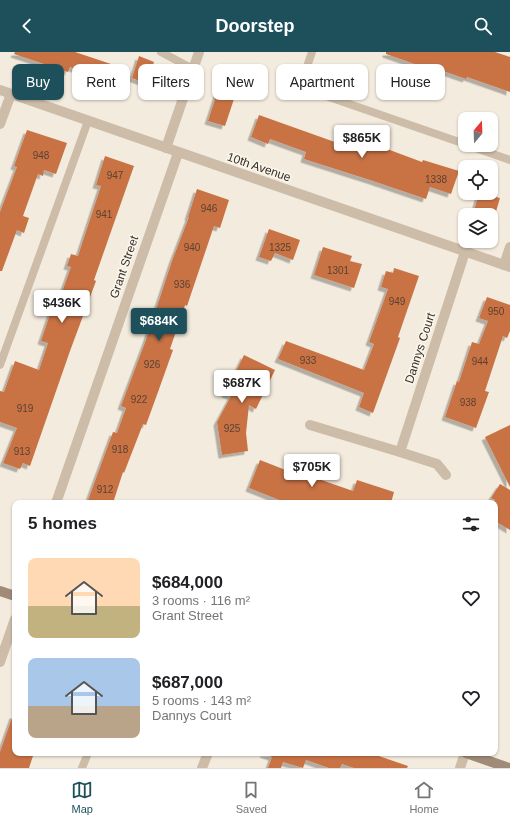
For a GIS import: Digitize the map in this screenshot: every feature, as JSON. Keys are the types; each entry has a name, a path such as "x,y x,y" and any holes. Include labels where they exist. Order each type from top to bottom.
{"main road":[{"path":"0,591 12,595"},
{"path":"474,756 509,768"}],"street":[{"path":"195,64 199,52"},
{"name":"10th Avenue","path":"0,90 507,266"},
{"path":"0,124 11,94"},
{"path":"166,148 182,100"},
{"name":"Grant Street","path":"57,500 178,153"},
{"path":"507,266 510,247"},
{"name":"Dannys Court","path":"400,452 465,252"},
{"path":"310,426 436,464 446,474"},
{"path":"0,662 12,628"},
{"path":"202,768 207,756"},
{"path":"460,768 464,756"}],"lane":[{"path":"161,52 184,64"},
{"path":"312,52 300,88 458,142"},
{"path":"0,365 88,121"},
{"path":"487,152 510,160"},
{"path":"82,768 87,756"}],"building":[{"path":"15,52 75,52 111,64 72,64 72,68 70,67 68,72 64,71 64,64 44,64 14,54"},
{"path":"386,52 495,52 510,57 510,92 467,77 466,79 445,72 445,64 415,64 386,54"},
{"path":"139,56 154,62 153,64 138,64 138,80 132,78"},
{"path":"215,100 234,100 225,126 208,121"},
{"path":"259,115 346,146 352,129 373,136 371,143 422,162 423,160 458,171 458,174 451,194 430,187 426,199 304,159 306,152 270,139 268,144 251,137"},
{"path":"27,130 67,143 56,174 44,170 43,176 38,174 23,216 29,218 24,233 17,230 2,271 0,271 0,212 17,167 14,166"},
{"path":"105,156 134,166 94,280 96,281 30,466 23,463 20,469 3,463 17,428 0,422 0,391 4,392 15,361 39,370 48,343 41,341 52,308 56,309 71,267 67,266 71,254 78,256 101,186 96,185"},
{"path":"197,189 229,200 220,228 214,226 187,306 185,305 170,349 173,350 146,425 143,424 124,473 123,472 114,500 88,500 113,432 117,433 126,408 121,406 146,340"},
{"path":"498,198 500,198 497,208 475,208 477,200 498,200"},
{"path":"269,229 300,240 293,260 275,253 271,261 259,257"},
{"path":"323,247 352,256 350,261 362,264 354,288 314,275"},
{"path":"394,268 419,276 398,337 400,338 373,413 359,407 364,393 278,359 286,341 364,370 374,344 369,342 388,289 381,287 386,271 393,273"},
{"path":"487,297 510,305 510,331 507,338 503,336 485,391 489,392 476,428 445,417 457,381 459,382 472,342 479,344 488,321 479,318"},
{"path":"244,355 275,370 256,409 249,405 246,433 248,451 222,455 217,422 231,396 225,394"},
{"path":"510,425 510,487 485,437"},
{"path":"260,460 306,478 307,475 353,491 357,480 394,492 392,500 279,500 249,488"},
{"path":"500,484 510,490 510,530 498,523 498,500 491,498"},
{"path":"12,718 12,756 33,756 29,768 0,768 0,752"},
{"path":"269,756 379,756 408,766 407,768 354,768 342,764 340,768 329,768 306,760 303,768 283,762 281,768 268,768 272,757"}]}
